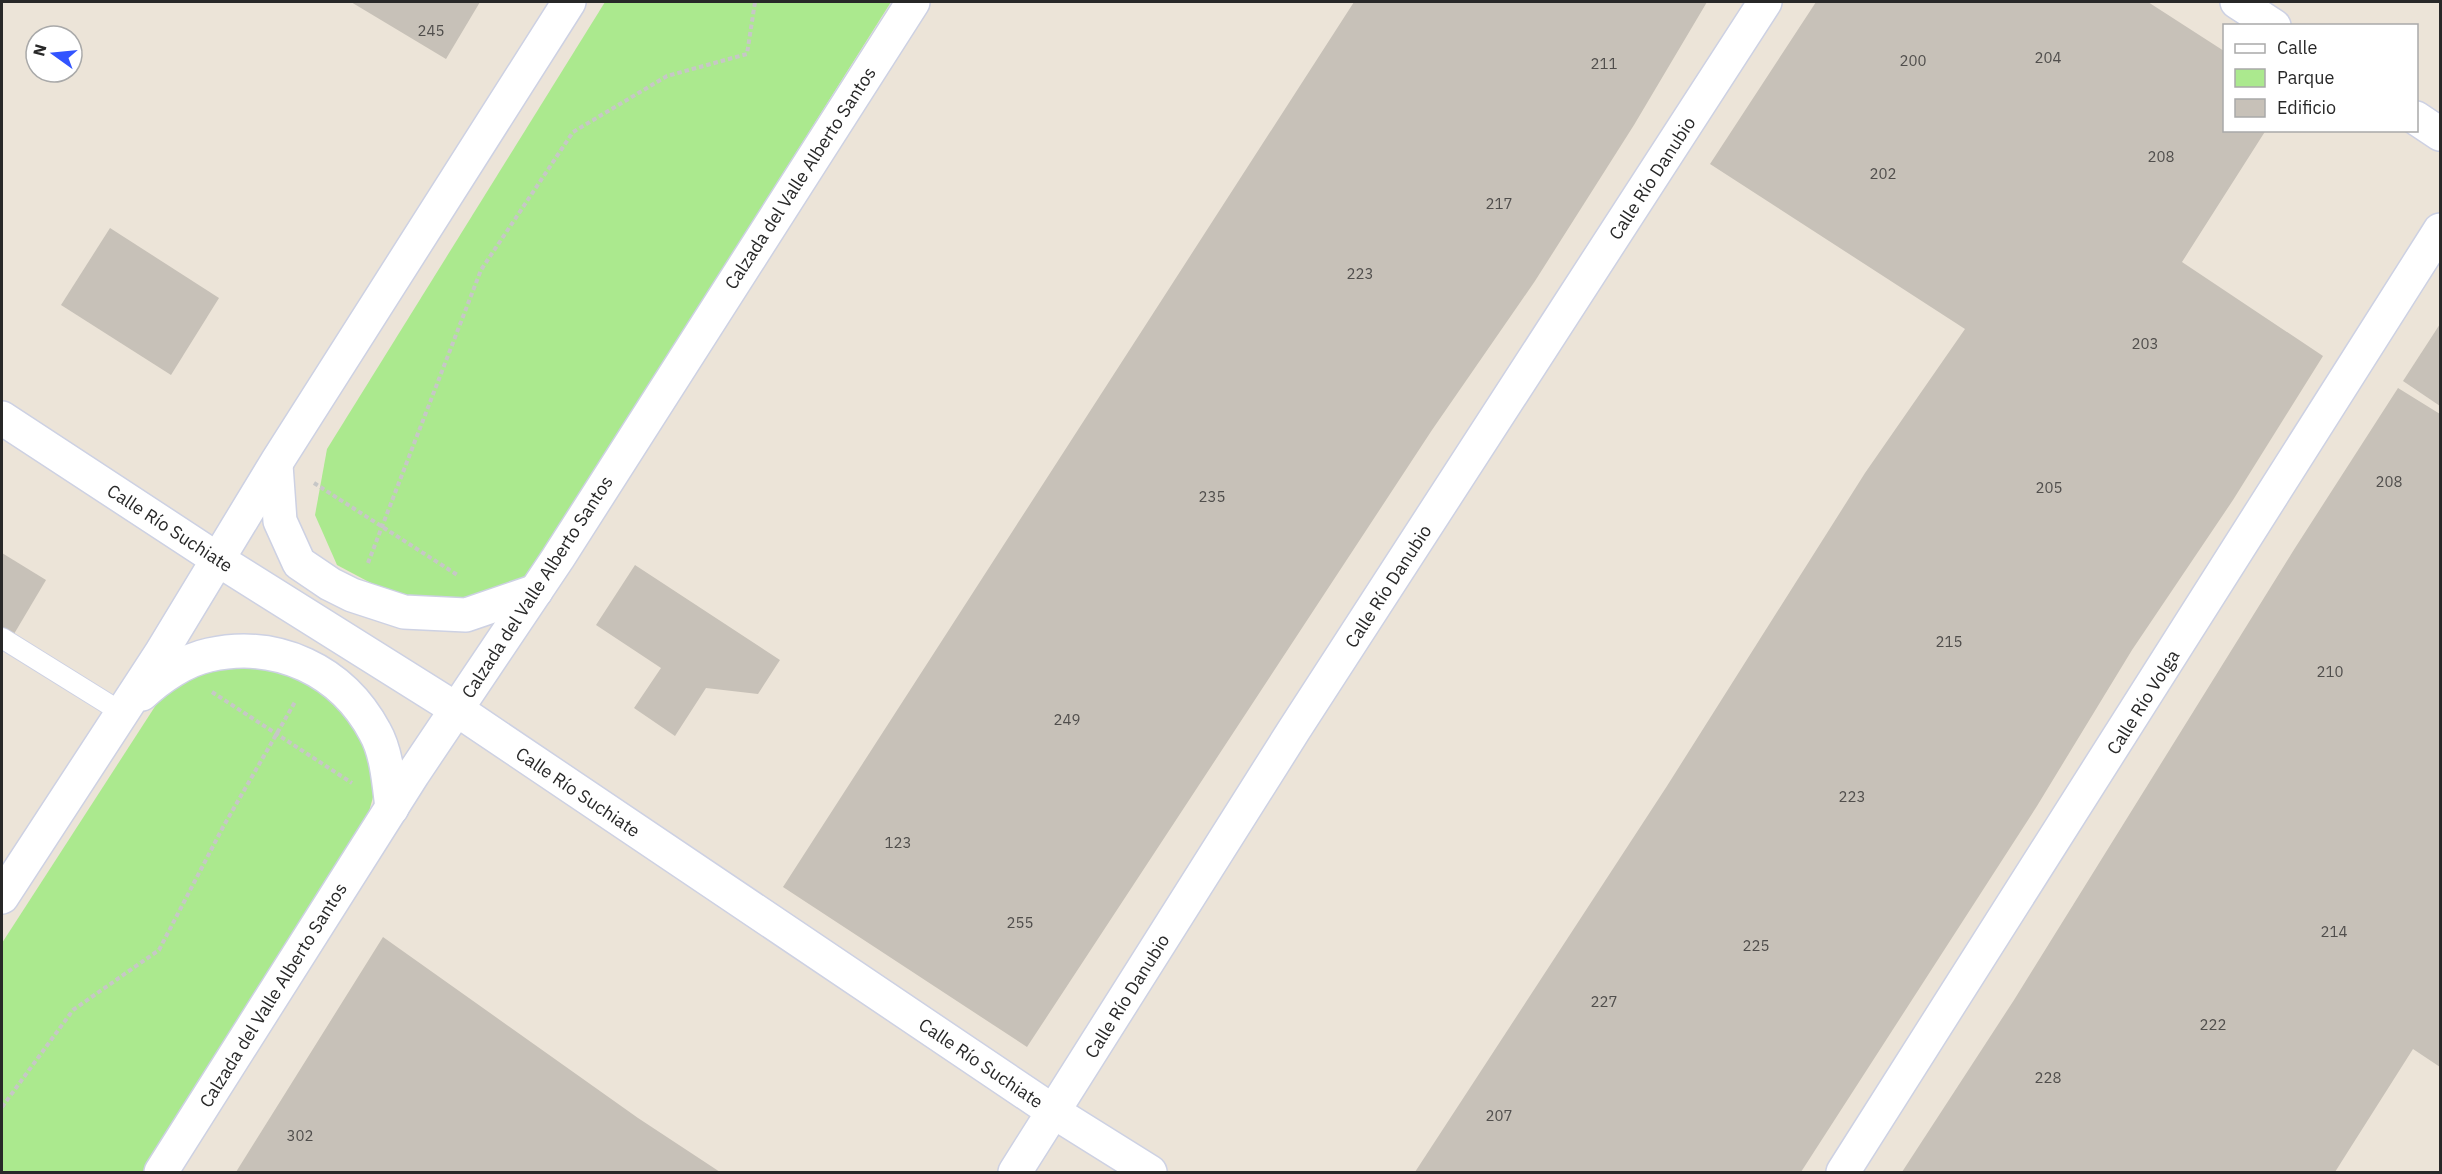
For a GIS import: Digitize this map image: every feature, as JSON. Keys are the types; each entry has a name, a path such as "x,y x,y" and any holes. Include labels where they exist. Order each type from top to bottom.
{"street":[{"path":"2,897 161,653 217,559 568,2"},
{"name":"Calzada del Valle Alberto Santos","path":"161,1173 392,808 536,591 913,2"},
{"name":"Calle Río Danubio","path":"1015,1173 1294,730 1765,2"},
{"path":"2237,2 2271,24"},
{"path":"2418,119 2440,134"},
{"name":"Calle Río Volga","path":"1843,1173 2440,231"},
{"name":"Calle Río Suchiate","path":"2,418 217,559 456,709 1054,1112 1150,1173"},
{"path":"276,465 280,521 299,563 330,584 352,595 404,612 466,615 536,591"},
{"path":"121,712 159,679 208,655 262,651 313,666 350,694 376,733 388,778 392,808"}],"lane":[{"path":"2,638 121,712"}],"path":[{"path":"352,595 368,565 381,526 481,270 573,132 667,76 747,54 755,2"},
{"path":"306,477 468,582"},
{"path":"2,1107 73,1010 159,950 223,827 277,735 313,666"},
{"path":"204,687 354,784"}],"green space":[{"path":"605,2 891,2 527,578 462,604 399,598 337,565 315,515 327,449"},
{"path":"239,656 307,668 362,712 380,772 360,844 148,1172 2,1172 2,943 165,691"}],"building":[{"path":"351,2 480,2 446,59"},
{"path":"1354,2 1707,2 1634,125 1535,281 1432,430 1027,1047 783,887"},
{"path":"1816,2 2148,2 2223,50 2223,132 2265,132 2182,262 2323,356 2233,500 2132,650 2037,806 1801,1172 1415,1172 1667,786 1865,473 1965,329 1710,164"},
{"path":"110,228 219,298 171,375 61,305"},
{"path":"2440,324 2440,406 2403,381"},
{"path":"2398,388 2440,414 2440,1067 2413,1049 2335,1172 1902,1172 2014,1000 2295,548"},
{"path":"2,553 46,580 14,634 2,627"},
{"path":"635,565 780,660 758,694 706,688 675,736 634,708 661,668 596,625"},
{"path":"383,937 638,1118 720,1172 236,1172"}]}
